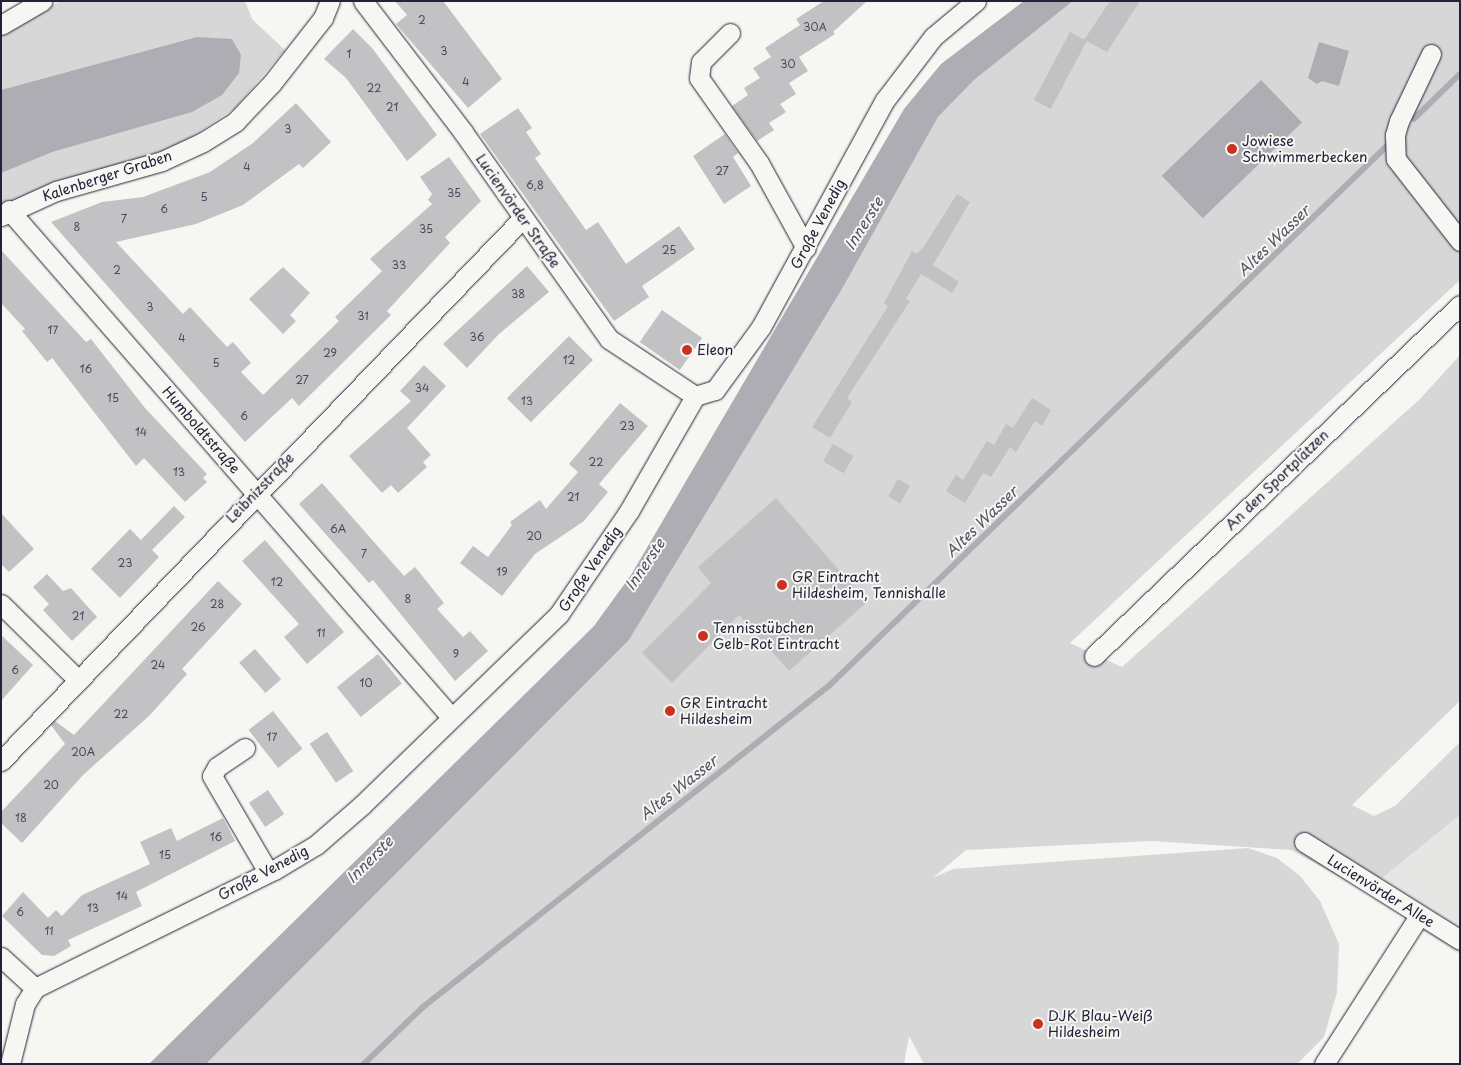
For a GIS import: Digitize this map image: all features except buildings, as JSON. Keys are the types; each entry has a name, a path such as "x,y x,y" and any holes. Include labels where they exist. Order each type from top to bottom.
{"street":[{"path":"1,25 42,1"},
{"name":"Kalenberger Graben","path":"5,213 56,191 162,161 203,142 236,121 272,83 323,18 330,1"},
{"name":"Lucienvörder Straße","path":"363,1 523,218 609,339 695,396"},
{"name":"Große Venedig","path":"35,988 268,872 332,832 576,594 695,396 715,390 741,357 806,248 885,100 933,37 976,1"},
{"path":"730,33 701,62 700,78 758,163 806,248"},
{"path":"1431,54 1399,121 1395,136 1396,159 1460,241"},
{"name":"Humboldtstraße","path":"5,213 256,492 451,717"},
{"name":"Leibnizstraße","path":"1,761 256,492 523,218"},
{"name":"An den Sportplätzen","path":"1094,656 1460,305"},
{"path":"1,604 78,680"},
{"path":"245,748 217,768 212,776 268,872"},
{"name":"Lucienvörder Allee","path":"1304,842 1358,878 1460,940"},
{"path":"1324,1064 1419,916"},
{"path":"1,957 35,988 25,1004 10,1064"}],"shaded area":[{"path":"60,1 245,1 252,19 285,50 235,108 167,154 1,214 1,34"},
{"path":"1073,1 1460,1 1460,280 1070,643 1122,667 1420,399 1460,355 1460,701 1352,805 1374,816 1395,806 1460,742 1460,815 1366,891 1291,850 1152,841 966,850 933,878 953,869 1248,848 1277,858 1300,876 1320,901 1339,944 1337,992 1324,1037 1297,1064 924,1064 909,1036 904,1064 206,1064 629,640 842,289 938,117 974,80"},
{"path":"1460,815 1460,955 1366,891"}],"water":[{"name":"Innerste","path":"1024,1 1073,1 974,80 938,117 842,289 629,640 206,1064 149,1064 594,626 631,575 904,109 941,64"},
{"path":"197,37 232,39 241,55 239,73 222,95 192,112 52,152 1,173 1,90"},
{"path":"1319,42 1349,51 1339,86 1322,81 1317,84 1308,78"},
{"name":"Jowiese Schwimmerbecken","path":"1261,80 1302,122 1203,218 1162,176"}],"waterway":[{"name":"Altes Wasser","path":"1414,119 1460,74"},
{"name":"Altes Wasser","path":"364,1064 422,1008 830,685 1388,145"}],"place":[{"name":"Jowiese Schwimmerbecken","path":"1232,149"},
{"name":"Eleon","path":"687,350"},
{"name":"GR Eintracht Hildesheim, Tennishalle","path":"782,585"},
{"name":"Tennisstübchen Gelb-Rot Eintracht","path":"703,636"},
{"name":"GR Eintracht Hildesheim","path":"670,711"},
{"name":"DJK Blau-Weiß Hildesheim","path":"1038,1024"}]}
